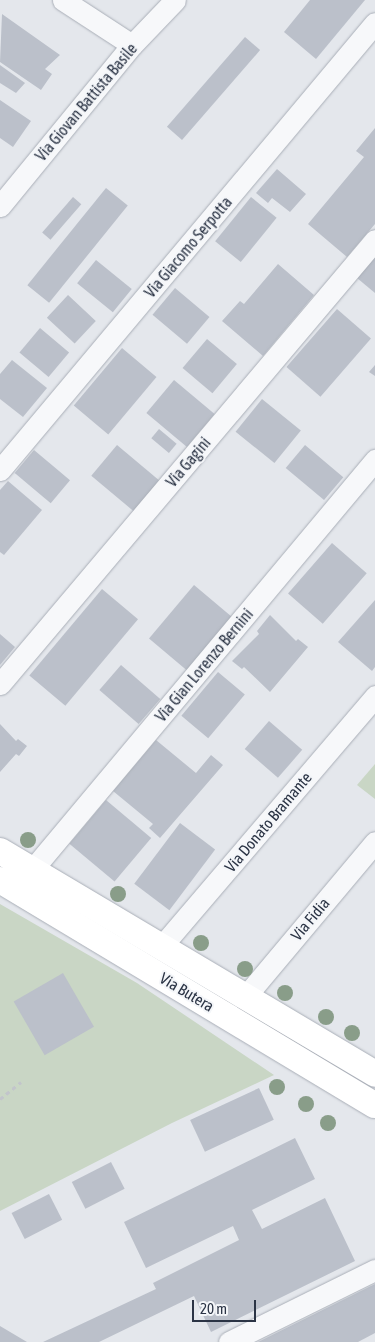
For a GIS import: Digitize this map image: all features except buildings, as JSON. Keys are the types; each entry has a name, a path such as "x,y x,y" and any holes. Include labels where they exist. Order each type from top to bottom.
{"main road":[{"name":"Via Butera","path":"0,851 375,1074"},
{"name":"Via Butera","path":"0,880 375,1105"}],"street":[{"path":"63,0 132,45"},
{"name":"Via Giovan Battista Basile","path":"0,206 132,45 175,0"},
{"name":"Via Giacomo Serpotta","path":"0,470 375,22"},
{"name":"Via Gagini","path":"0,684 375,240"},
{"name":"Via Gian Lorenzo Bernini","path":"32,870 375,460"},
{"name":"Via Donato Bramante","path":"161,947 375,696"},
{"name":"Via Fidia","path":"245,997 375,842"},
{"path":"229,1342 375,1270"}],"path":[{"path":"0,1099 21,1082"}],"green space":[{"path":"375,764 375,799 357,785"},
{"path":"0,904 137,983 274,1075 172,1123 0,1211"}]}
